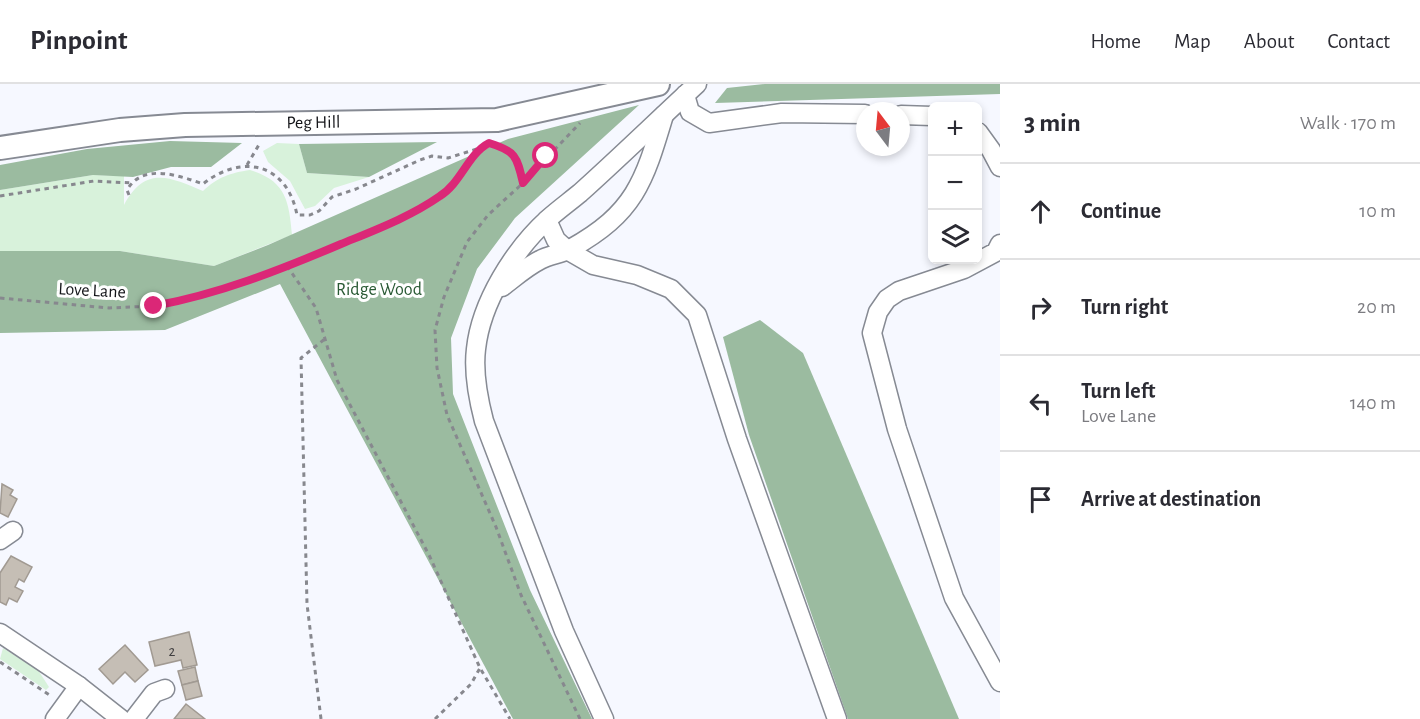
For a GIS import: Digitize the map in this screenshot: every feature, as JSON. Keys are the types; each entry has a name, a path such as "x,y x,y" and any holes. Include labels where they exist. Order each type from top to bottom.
{"main road":[{"name":"Peg Hill","path":"0,148 120,130 185,125 471,122 521,116 587,101 616,90 658,84"}],"street":[{"path":"691,90 690,112 709,123 782,113 856,114"},
{"path":"604,719 564,631 483,421 478,396 476,350 481,326 494,294 519,250 547,220 691,90"},
{"path":"494,294 540,260 567,250 600,232 626,208 648,172 664,115"},
{"path":"910,115 928,116"},
{"path":"982,137 992,150 1000,167"},
{"path":"547,220 556,240 567,250 593,265 638,275 671,288 697,315 737,439 837,719"},
{"path":"1000,244 996,252 964,269 893,295 878,312 872,333 897,429 954,598 1000,682"},
{"path":"0,633 79,686 121,719"},
{"path":"60,712 79,686"},
{"path":"134,719 154,693 165,689"}],"path":[{"path":"580,719 521,595 496,527 447,415 437,368 435,330 444,297 467,242 488,216 584,120 588,113 587,101"},
{"path":"492,135 489,143 506,148 517,158 523,183"},
{"name":"Love Lane","path":"0,298 109,308 154,306 189,300 287,266 385,225 442,195 461,176 480,148 489,143"},
{"path":"0,196 94,181 132,183 154,173 168,172 203,183 213,176 247,165 263,167 274,175 285,185 297,215 309,215 318,211 332,197 356,189 420,160 432,156 448,158 480,148"},
{"path":"129,195 128,190 132,183"},
{"path":"290,207 295,206"},
{"path":"287,266 316,308 337,380 430,557 480,668 510,719"},
{"path":"321,719 307,604 301,358 326,338"},
{"path":"0,662 60,712"},
{"path":"435,719 471,684 480,668"}],"green space":[{"path":"765,84 1000,84 1000,94 715,103 727,88"},
{"name":"Ridge Wood","path":"639,105 515,218 477,269 451,338 453,394 530,590 592,719 513,719 280,284 165,330 0,333 0,251 120,251 214,266 268,245 508,139"},
{"path":"170,141 242,143 211,167 171,167 133,177 93,175 0,190 0,165 87,149"},
{"path":"437,142 369,177 307,173 299,144"},
{"path":"277,143 299,144 307,173 369,177 334,188 315,206 305,209 290,181 268,162 263,151"},
{"path":"250,170 278,186 287,202 292,235 214,266 120,251 0,251 0,190 93,175 124,176 124,205 132,192 150,179 169,179 203,191 225,176"},
{"path":"760,320 803,353 959,719 848,719 749,435 723,337"},
{"path":"3,648 38,670 49,687 46,690 0,659"}],"building":[{"path":"2,484 13,490 10,495 17,499 8,517 0,513"},
{"path":"11,556 32,567 24,582 19,579 15,587 23,591 17,602 9,598 6,605 0,602 0,573"},
{"path":"189,632 197,665 183,668 181,660 155,666 149,642"},
{"path":"125,645 148,670 135,682 125,672 113,684 99,669"},
{"path":"195,667 198,681 182,685 178,671"},
{"path":"198,681 202,696 186,700 182,685"},
{"path":"186,704 205,719 174,719"}],"route":[{"path":"154,306 189,300 222,290 287,266 417,210 452,186 480,148 489,143 506,148 517,158 523,183 546,156"}]}
